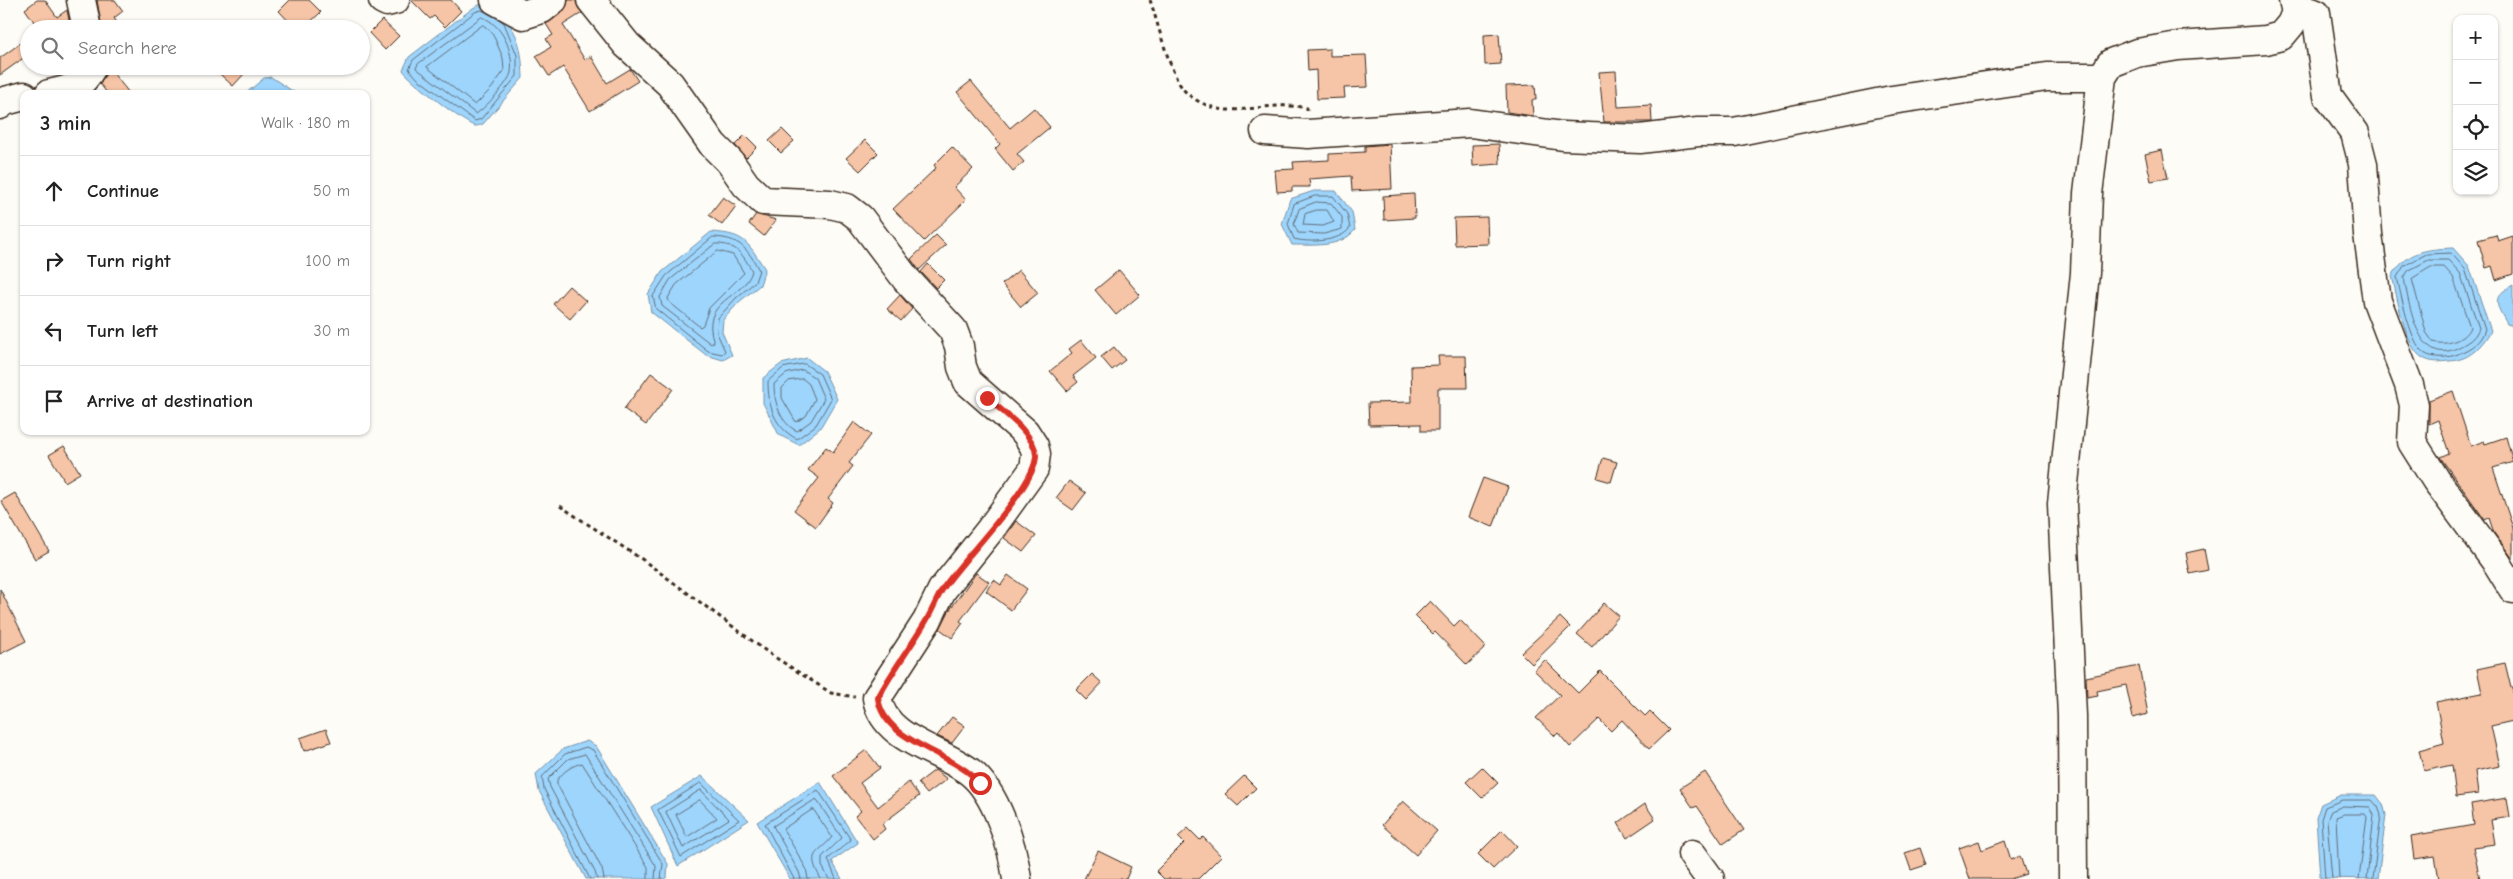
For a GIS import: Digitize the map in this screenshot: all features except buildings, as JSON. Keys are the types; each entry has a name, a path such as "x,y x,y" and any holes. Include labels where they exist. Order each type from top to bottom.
{"street":[{"path":"81,0 85,20"},
{"path":"384,0 387,2 395,0"},
{"path":"494,0 524,15 542,9 553,0"},
{"path":"591,0 627,44 670,84 713,145 730,162 755,196 763,201 830,204 847,208 860,218 906,279 953,330 960,346 962,367 968,382 1025,432 1034,446 1036,454 1034,469 990,530 942,590 927,620 878,698 880,711 888,722 904,735 970,772 980,783 999,813 1017,879"},
{"path":"2073,879 2072,716 2062,504 2085,273 2088,194 2102,77 2111,63 2137,53 2178,46 2266,40 2281,36 2291,24 2295,6 2316,14 2328,96 2355,133 2364,172 2368,234 2377,300 2409,385 2414,405 2412,442 2436,480 2497,563 2513,589"},
{"path":"68,90 73,89 84,81 88,75"},
{"path":"1265,131 1308,134 1470,123 1562,136 1640,138 1698,132 1734,132 1892,100 2047,77 2102,77"},
{"path":"0,105 5,101 20,97"},
{"path":"1692,854 1710,879"}],"path":[{"path":"1150,0 1176,76 1184,90 1209,106 1227,110 1286,104 1307,108 1308,134"},
{"path":"560,506 643,560 770,654 831,693 864,700 880,711"}],"water":[{"path":"481,4 502,17 515,33 521,54 523,78 483,124 475,126 438,101 403,70 409,57 473,8"},
{"path":"271,77 291,90 250,90 264,78"},
{"path":"1314,191 1336,191 1352,212 1355,230 1349,236 1334,243 1292,245 1282,224 1290,199"},
{"path":"711,232 739,237 754,252 765,269 760,285 739,302 723,320 722,332 732,355 723,360 706,355 651,312 648,294 662,272"},
{"path":"2453,248 2469,266 2491,331 2474,352 2463,358 2442,362 2426,360 2417,353 2411,344 2403,321 2392,276 2404,261 2411,256 2434,249"},
{"path":"2513,285 2513,326 2507,324 2497,302 2501,294"},
{"path":"807,358 824,371 837,399 820,428 799,445 779,435 763,403 763,378 781,364"},
{"path":"587,741 596,746 668,864 667,877 664,879 586,879 539,791 536,774 563,749"},
{"path":"702,776 749,820 678,866 651,807"},
{"path":"820,782 858,843 832,861 842,879 790,879 757,822"},
{"path":"2341,795 2376,795 2383,804 2386,815 2378,879 2320,878 2316,818 2321,804"}],"route":[{"path":"980,783 970,772 904,735 888,722 880,711 878,698 888,679 927,620 942,590 990,530 1034,469 1036,454 1034,446 1025,432 987,398"}]}
